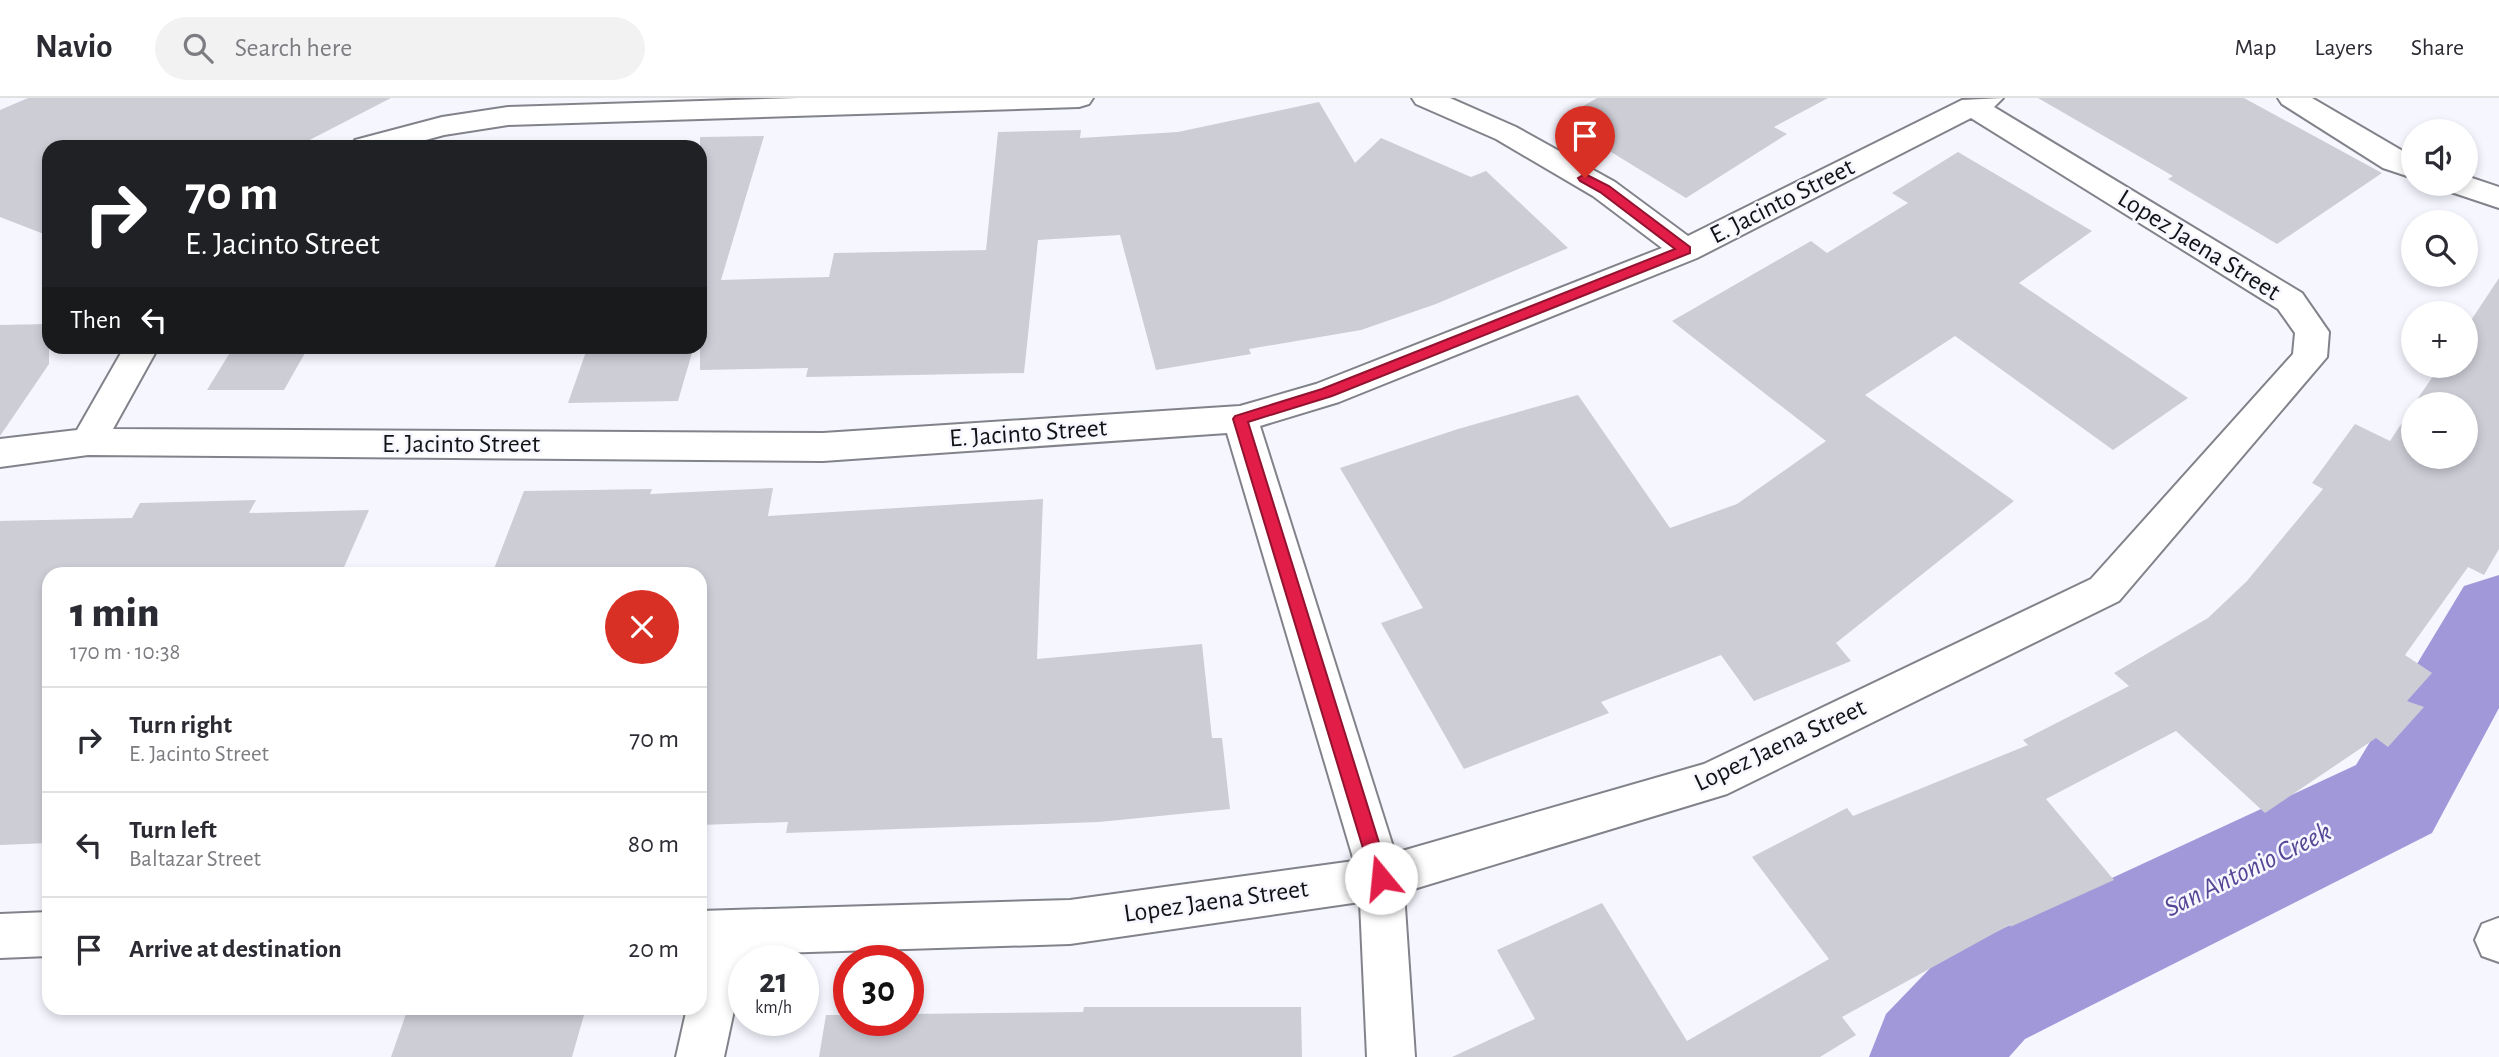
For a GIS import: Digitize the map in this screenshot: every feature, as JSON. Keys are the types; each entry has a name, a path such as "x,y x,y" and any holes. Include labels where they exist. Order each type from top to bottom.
{"street":[{"path":"391,140 442,126 508,117 1079,98"},
{"path":"1426,98 1506,133 1604,189 1685,250"},
{"path":"2292,98 2401,164"},
{"name":"E. Jacinto Street","path":"0,453 88,442 822,447 1240,419 1327,393 1685,250 1980,102"},
{"name":"Lopez Jaena Street","path":"714,933 1070,922 1381,878 1712,781 2105,590 2310,357 2312,332 2290,301 1980,102"},
{"path":"2478,191 2499,198"},
{"path":"88,442 138,354"},
{"path":"1240,419 1381,878 1391,1057"},
{"path":"707,995 714,933"},
{"path":"0,936 42,934"},
{"path":"700,1057 705,1015"}],"building":[{"path":"28,98 391,98 310,140 42,140 42,233 0,217 0,110"},
{"path":"1597,98 1828,98 1774,127 1787,134 1686,198 1559,120"},
{"path":"2038,98 2244,98 2382,173 2277,244 2168,179 2173,176"},
{"path":"1319,102 1355,163 1381,138 1471,177 1486,171 1568,248 1436,304 1361,330 1249,349 1251,354 1156,370 1120,235 1038,240 1024,373 806,377 808,368 700,370 700,354 707,354 707,140 700,140 700,137 764,136 721,280 829,277 834,253 986,250 998,132 1081,130 1080,138 1178,132"},
{"path":"1958,152 2092,231 2019,283 2188,398 2113,450 1955,336 1865,395 2014,501 1836,643 1851,661 1754,701 1721,655 1601,702 1609,713 1464,769 1381,623 1423,608 1340,468 1458,429 1578,395 1670,528 1737,504 1826,441 1672,321 1811,241 1827,253 1908,203 1892,193"},
{"path":"2499,278 2499,549 2484,575 2468,567 2405,655 2432,673 2407,701 2424,707 2388,747 2376,738 2265,813 2176,731 2046,799 2114,880 2010,927 2011,924 1842,1017 1856,1035 1820,1057 1452,1057 1535,1019 1497,950 1602,903 1687,1041 1829,959 1752,857 1847,808 1853,816 2028,745 2023,740 2129,686 2114,673 2208,618 2247,581 2323,489 2312,483 2355,424 2390,441 2401,424 2401,469 2478,469 2478,392 2422,392 2432,378 2478,378 2478,310"},
{"path":"42,324 42,354 49,354 49,364 0,436 0,325"},
{"path":"229,354 304,354 284,390 207,390"},
{"path":"585,354 692,354 678,401 568,403"},
{"path":"773,488 768,516 1043,499 1037,659 1202,644 1212,738 1222,738 1230,809 1099,822 786,833 788,822 707,825 707,567 495,567 524,491 652,489 650,494"},
{"path":"256,500 249,513 369,510 344,567 42,567 42,843 0,845 0,521 132,518 140,503"},
{"path":"1084,1007 1301,1007 1302,1057 819,1057 826,1015 833,1015 833,1036 924,1036 924,1014 1083,1012"},
{"path":"406,1015 584,1015 572,1057 391,1057"}],"waterway":[{"name":"San Antonio Creek","path":"1929,1057 1983,998 2394,799 2499,615"}],"route":[{"path":"1381,878 1240,419 1327,393 1685,250 1604,189 1585,178"}]}
